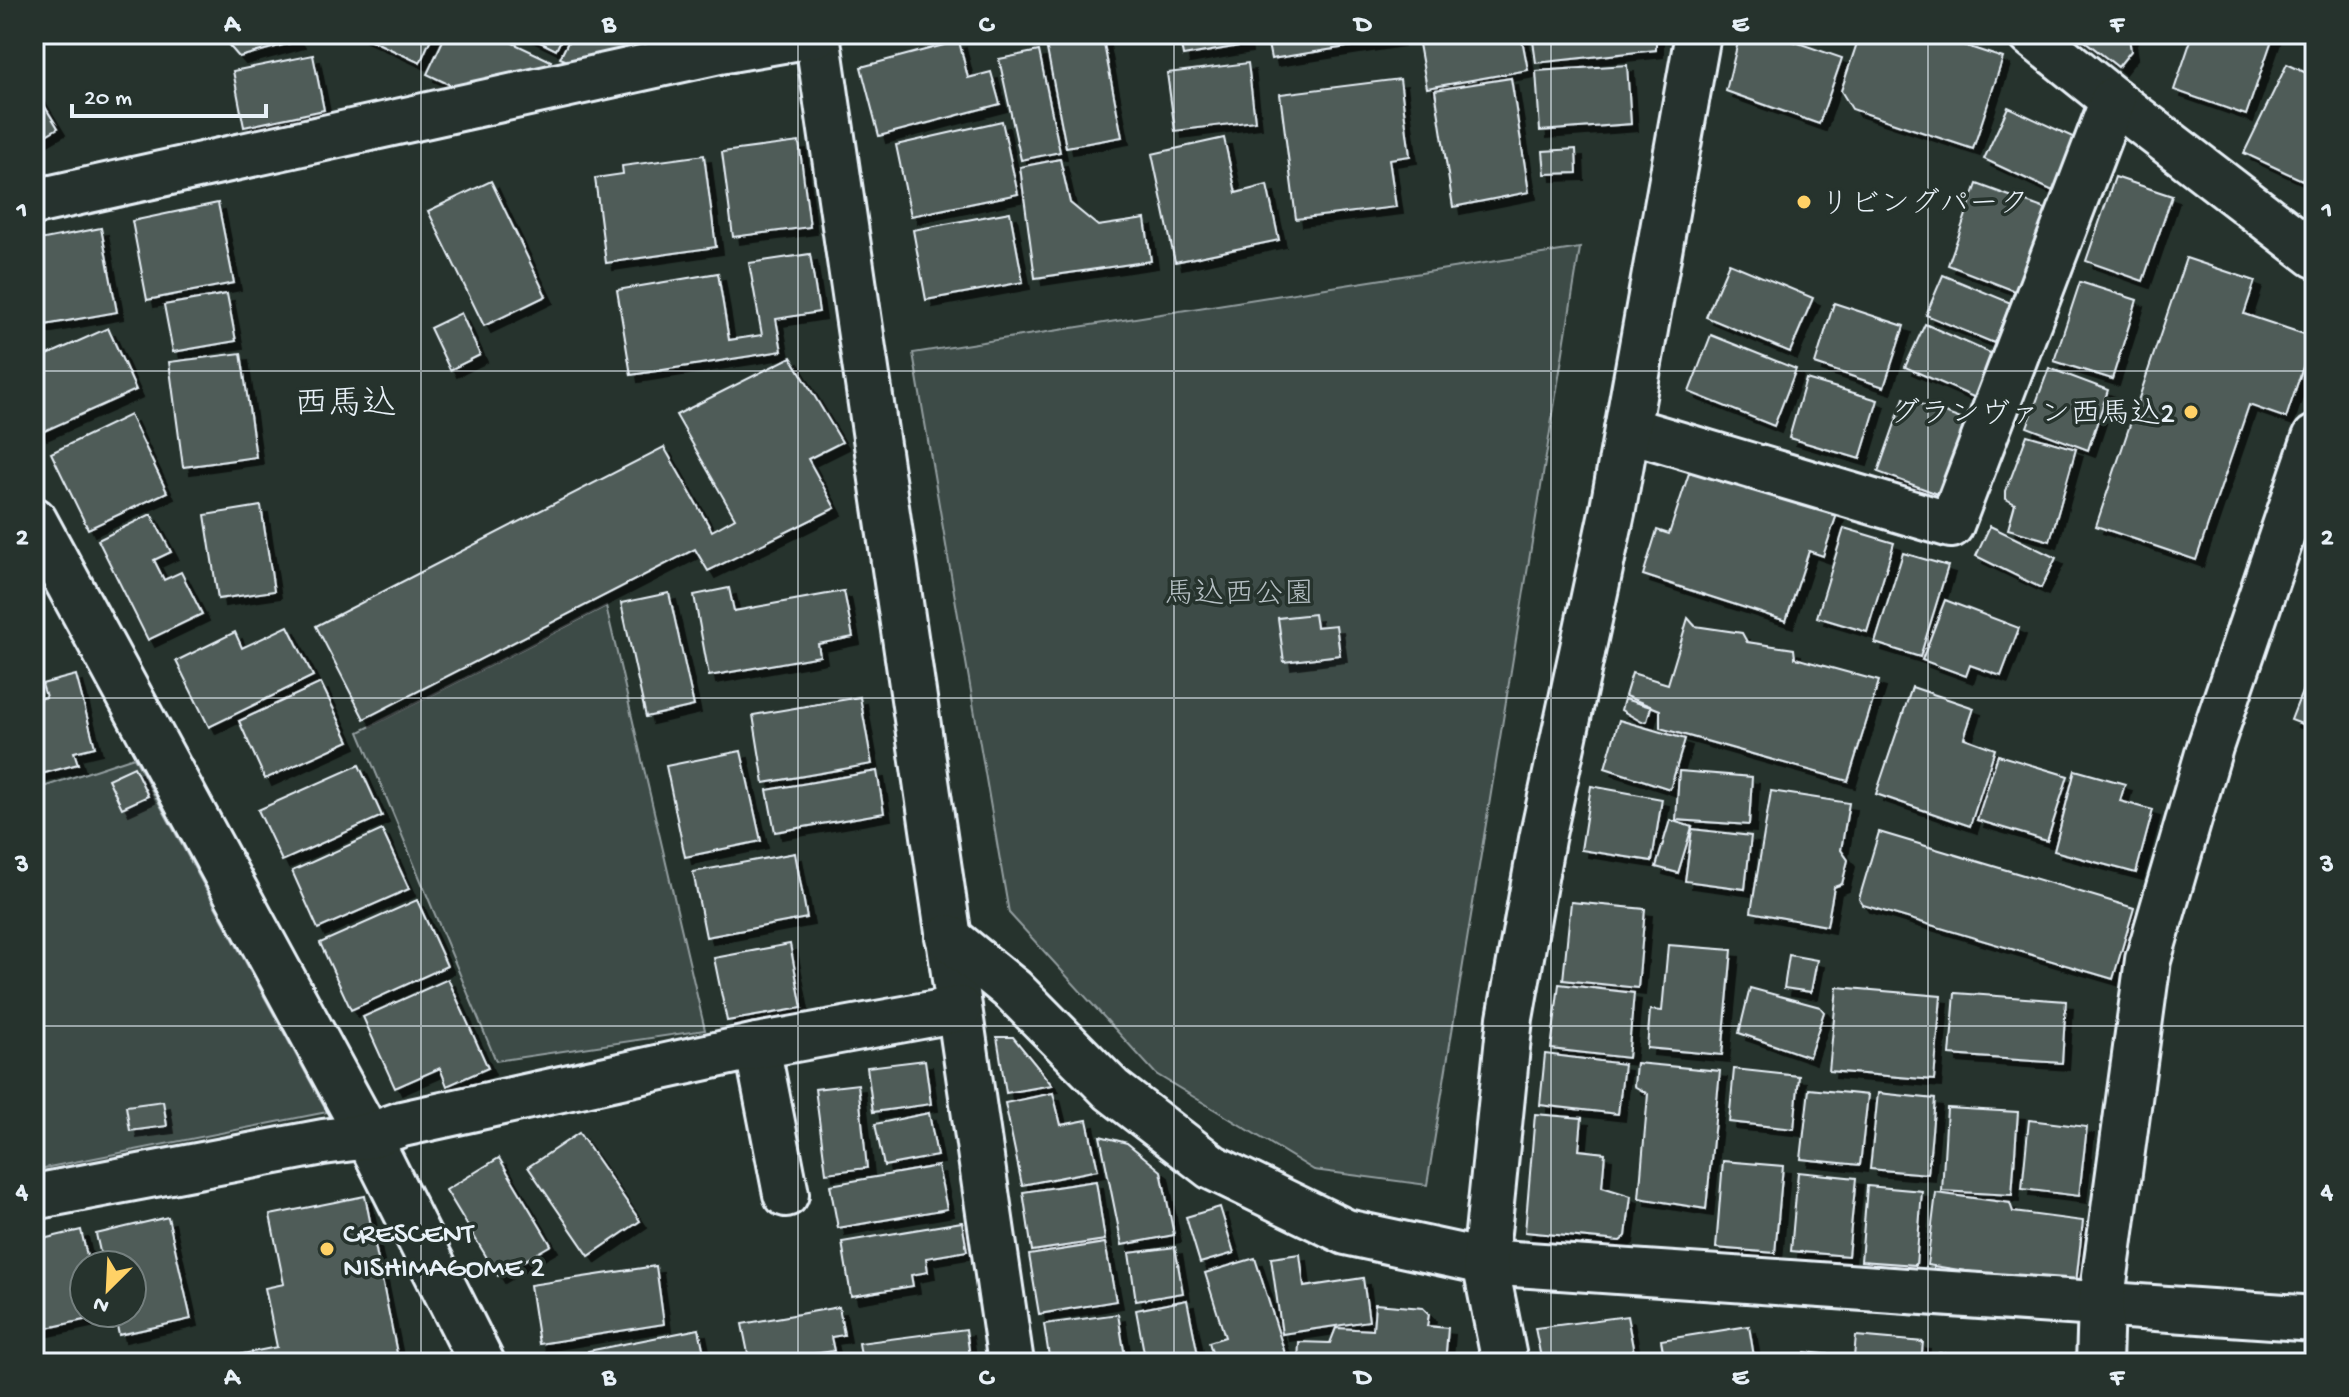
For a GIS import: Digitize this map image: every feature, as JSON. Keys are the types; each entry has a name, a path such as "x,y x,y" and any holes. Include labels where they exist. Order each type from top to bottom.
{"street":[{"path":"34,202 719,51 817,34 1011,1363"},
{"path":"1505,1363 1485,1262 1510,1018 1542,839 1627,429 1698,34"},
{"path":"2031,34 2315,255"},
{"path":"1627,429 1951,525 2113,100"},
{"path":"2099,1363 2101,1305 2148,960 2210,747 2315,438"},
{"path":"34,520 368,1136 482,1363"},
{"path":"948,937 1013,990 1112,1090 1212,1167 1346,1232 1485,1262 2315,1319"},
{"path":"34,1197 368,1136 402,1124 757,1046 959,1009"},
{"path":"757,1046 786,1194"}],"green space":[{"name":"馬込西公園","path":"1580,248 1427,1185 1314,1170 1156,1074 1009,913 913,353"},
{"path":"606,606 705,1030 496,1061 359,732"},
{"path":"134,757 327,1112 34,1170 34,790"}],"building":[{"path":"219,34 293,34 298,41 239,57"},
{"path":"358,34 433,34 420,63"},
{"path":"446,34 494,34 551,61 548,67 463,91 427,74"},
{"path":"524,34 564,34 556,50"},
{"path":"572,34 676,34 671,45 578,65 560,58"},
{"path":"1044,34 1102,34 1122,137 1066,147"},
{"path":"1179,34 1243,34 1245,45 1183,56"},
{"path":"1266,34 1396,34 1397,39 1271,59"},
{"path":"1425,34 1521,34 1528,70 1427,88 1419,44 1427,43"},
{"path":"1532,34 1656,34 1656,50 1536,63"},
{"path":"1740,34 1772,34 1842,58 1819,124 1726,91"},
{"path":"1855,34 1939,34 1939,37 2003,58 1973,149 1852,109 1841,91 1858,40"},
{"path":"2076,34 2132,34 2129,38 2131,51 2118,67"},
{"path":"2193,34 2274,34 2246,115 2174,90"},
{"path":"2297,34 2315,34 2315,46 2296,38"},
{"path":"959,41 968,78 991,72 1000,104 879,136 861,67"},
{"path":"1039,51 1060,152 1021,160 999,59"},
{"path":"313,55 324,110 244,127 233,71"},
{"path":"1248,63 1255,121 1175,131 1167,73"},
{"path":"2287,64 2315,77 2315,151 2302,180 2244,153"},
{"path":"1627,65 1631,124 1540,131 1536,71"},
{"path":"1511,78 1529,192 1453,207 1435,90"},
{"path":"1400,79 1410,156 1389,159 1396,207 1296,219 1280,94"},
{"path":"34,89 58,128 34,142"},
{"path":"2008,107 2077,139 2053,191 1984,159"},
{"path":"1002,121 1018,194 911,216 896,145"},
{"path":"1224,138 1236,193 1267,185 1279,240 1175,262 1152,154"},
{"path":"799,142 810,227 733,237 722,152"},
{"path":"1576,149 1577,173 1545,174 1543,151"},
{"path":"704,155 716,247 606,263 595,178 623,174 622,166"},
{"path":"1060,159 1070,203 1098,226 1145,219 1151,261 1035,278 1020,167"},
{"path":"2115,177 2172,196 2143,281 2086,261"},
{"path":"491,181 546,296 484,326 428,211"},
{"path":"1977,184 2051,211 2020,293 1948,265"},
{"path":"218,203 234,283 147,300 132,221"},
{"path":"1010,212 1023,282 926,300 913,230"},
{"path":"101,228 117,312 34,327 34,241"},
{"path":"810,254 819,312 776,319 782,351 631,375 617,290 718,273 729,340 762,335 749,263"},
{"name":"グランヴァン西馬込2","path":"2186,258 2255,281 2244,314 2313,337 2286,418 2249,405 2196,560 2096,526"},
{"path":"1729,263 1813,298 1790,352 1706,317"},
{"path":"1943,275 2011,303 1994,343 1926,315"},
{"path":"2080,282 2137,300 2112,379 2054,361"},
{"path":"227,294 236,341 173,352 164,305"},
{"path":"1834,303 1904,326 1884,387 1815,364"},
{"path":"461,313 480,355 450,370 430,328"},
{"path":"1925,324 1997,356 1978,399 1905,367"},
{"path":"108,328 136,390 40,433 34,419 34,361"},
{"path":"1711,335 1796,369 1774,426 1689,392"},
{"path":"241,353 256,457 183,467 169,362"},
{"path":"791,357 842,442 808,459 835,508 708,571 695,549 364,719 316,626 664,447 712,531 735,518 676,415"},
{"path":"2049,368 2108,390 2088,450 2027,427"},
{"path":"1806,379 1878,400 1860,459 1789,438"},
{"path":"1904,398 1972,423 1946,497 1878,472"},
{"path":"130,415 167,492 88,529 51,453"},
{"path":"2027,435 2076,449 2050,541 2008,529 2015,504 2006,499 2006,491"},
{"path":"1691,467 1837,514 1823,556 1809,551 1786,621 1643,575 1657,530 1669,534"},
{"path":"261,506 274,591 218,599 205,515"},
{"path":"151,514 171,552 154,560 164,580 181,572 202,614 148,640 98,540"},
{"path":"1990,526 2056,558 2041,588 1976,556"},
{"path":"1844,528 1894,543 1867,632 1817,617"},
{"path":"1903,553 1948,566 1920,657 1875,643"},
{"path":"729,588 734,611 844,591 853,637 818,644 820,656 709,676 694,595"},
{"path":"669,593 694,706 646,717 621,603"},
{"path":"1945,600 2019,628 2001,676 1970,665 1966,676 1922,660"},
{"path":"1314,614 1316,627 1336,625 1340,655 1284,662 1278,618"},
{"path":"1688,618 1695,626 1742,633 1747,642 1794,649 1795,658 1879,681 1848,781 1660,728 1660,710 1625,696 1632,673 1668,684"},
{"path":"288,626 313,676 209,727 176,661 235,632 242,648"},
{"path":"2312,666 2315,667 2315,729 2291,720"},
{"path":"76,675 95,747 74,752 78,764 34,776 34,700 46,697 42,684"},
{"path":"321,683 349,741 265,779 239,721"},
{"path":"1912,687 1974,708 1964,738 1995,749 1970,826 1876,794"},
{"path":"860,697 872,764 764,783 753,715"},
{"path":"1624,699 1651,707 1647,721 1642,722 1621,710"},
{"path":"1619,720 1685,739 1670,789 1605,768"},
{"path":"741,751 761,841 685,857 666,766"},
{"path":"1998,755 2068,776 2047,841 1977,820"},
{"path":"359,765 382,816 282,861 258,810"},
{"path":"134,767 148,796 122,808 108,779"},
{"path":"2075,770 2125,784 2120,801 2153,810 2136,873 2054,851"},
{"path":"877,771 884,813 775,832 767,790"},
{"path":"1679,771 1752,777 1749,825 1676,820"},
{"path":"1591,786 1662,799 1652,861 1581,850"},
{"path":"1771,791 1849,803 1841,850 1848,860 1842,884 1834,887 1827,926 1751,912"},
{"path":"1670,820 1692,827 1678,873 1656,867"},
{"path":"1692,829 1751,836 1745,889 1685,881"},
{"path":"382,830 409,889 318,929 292,871"},
{"path":"1879,832 2134,908 2113,979 1863,905 1859,899"},
{"path":"795,853 807,918 706,937 693,872"},
{"path":"417,900 447,966 351,1010 320,943"},
{"path":"1571,902 1645,909 1638,988 1563,980"},
{"path":"790,944 802,1008 727,1021 714,958"},
{"path":"1668,945 1732,950 1722,1055 1647,1048 1650,1010 1662,1011"},
{"path":"1789,955 1817,960 1811,992 1784,988"},
{"path":"448,979 488,1068 447,1086 440,1068 395,1088 363,1017"},
{"path":"1559,984 1634,993 1628,1058 1551,1049"},
{"path":"1837,987 1941,996 1934,1080 1829,1071"},
{"path":"1750,988 1820,1007 1824,1012 1809,1057 1739,1033"},
{"path":"1955,993 2066,1001 2062,1063 1950,1055"},
{"path":"997,1037 1013,1037 1052,1085 1006,1093"},
{"path":"1545,1054 1624,1064 1618,1114 1540,1105"},
{"path":"925,1060 931,1104 873,1112 867,1067"},
{"path":"1636,1063 1720,1071 1706,1209 1639,1198 1648,1094 1634,1086"},
{"path":"1734,1069 1799,1076 1794,1129 1729,1122"},
{"path":"858,1084 867,1168 826,1173 815,1089"},
{"path":"1809,1089 1868,1095 1860,1165 1801,1159"},
{"path":"1053,1093 1061,1125 1087,1120 1098,1170 1022,1185 1005,1103"},
{"path":"1878,1093 1935,1099 1928,1174 1870,1169"},
{"path":"163,1101 167,1126 130,1131 126,1106"},
{"path":"1947,1108 2018,1112 2012,1195 1942,1191"},
{"path":"929,1113 937,1156 884,1166 875,1124"},
{"path":"1535,1114 1582,1118 1579,1150 1605,1153 1602,1187 1631,1196 1626,1236 1620,1241 1525,1232"},
{"path":"2029,1120 2087,1127 2079,1196 2022,1189"},
{"path":"579,1133 640,1221 589,1256 528,1167"},
{"path":"1100,1136 1127,1143 1161,1171 1174,1235 1122,1245"},
{"path":"499,1158 551,1245 498,1276 446,1190"},
{"path":"1723,1161 1783,1166 1775,1253 1716,1248"},
{"path":"938,1166 947,1209 838,1228 830,1185"},
{"path":"1798,1172 1856,1178 1848,1256 1791,1251"},
{"path":"1096,1181 1105,1240 1032,1251 1023,1192"},
{"path":"1867,1186 1922,1191 1916,1265 1861,1261"},
{"path":"1936,1193 2010,1203 2013,1212 2083,1221 2076,1283 2070,1287 1927,1265"},
{"name":"CRESCENT NISHIMAGOME 2","path":"365,1196 399,1363 198,1363 277,1347 265,1288 284,1284 270,1215"},
{"path":"1220,1207 1234,1253 1200,1263 1186,1217"},
{"path":"168,1217 191,1319 148,1329 148,1249 99,1249 96,1234"},
{"path":"962,1222 967,1251 926,1258 928,1272 911,1275 913,1286 851,1296 842,1242"},
{"path":"81,1230 85,1249 68,1249 68,1324 34,1331 34,1241"},
{"path":"1105,1243 1116,1301 1039,1314 1029,1255"},
{"path":"1175,1247 1183,1293 1136,1301 1129,1253"},
{"path":"1300,1254 1304,1287 1363,1278 1369,1321 1282,1334 1271,1258"},
{"path":"1255,1258 1288,1363 1215,1363 1209,1342 1225,1337 1205,1273"},
{"path":"656,1266 664,1324 539,1344 530,1285"},
{"path":"1187,1300 1199,1360 1146,1363 1136,1310"},
{"path":"1375,1304 1423,1308 1429,1314 1427,1326 1448,1328 1445,1363 1298,1363 1299,1342 1330,1343 1336,1328 1373,1330"},
{"path":"839,1307 844,1335 831,1337 834,1351 750,1363 742,1324"},
{"path":"1118,1314 1126,1363 1050,1363 1044,1324"},
{"path":"1627,1316 1636,1363 1542,1363 1535,1328"},
{"path":"1749,1326 1755,1363 1665,1363 1661,1340"},
{"path":"118,1329 146,1329 119,1335"},
{"path":"699,1329 706,1363 590,1363 588,1351"},
{"path":"966,1329 971,1363 862,1363 859,1343"},
{"path":"1856,1336 1923,1342 1921,1363 1804,1363 1805,1352 1854,1357"},
{"path":"1939,1353 2062,1362 2062,1363 1939,1363"},
{"path":"2147,1355 2233,1363 2146,1363"}],"place":[{"name":"リビングパーク","path":"1804,202"},
{"name":"グランヴァン西馬込2","path":"2191,412"},
{"name":"CRESCENT NISHIMAGOME 2","path":"327,1249"}],"district":[{"name":"西馬込","path":"345,401"}]}
